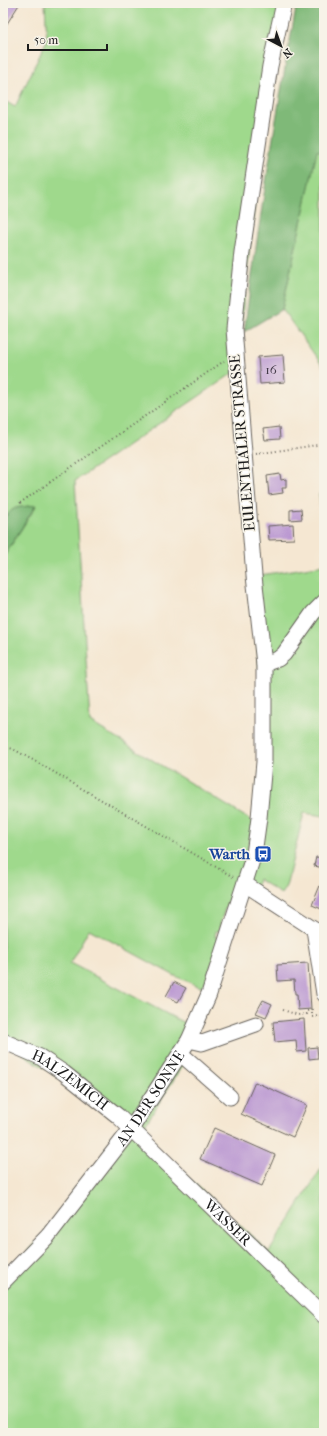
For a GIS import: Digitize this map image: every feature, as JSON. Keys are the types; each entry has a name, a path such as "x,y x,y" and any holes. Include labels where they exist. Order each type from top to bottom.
{"street":[{"name":"EULENTHALER STRASSE","path":"245,884 254,854 264,762 264,664 243,456 234,329 243,244 270,66 284,3"},
{"path":"264,664 278,659 284,654 313,613 324,602"},
{"path":"245,884 314,929 324,994"},
{"name":"AN DER SONNE","path":"3,1282 48,1236 131,1129 181,1054 189,1040 209,994 245,884"},
{"path":"189,1040 202,1043 256,1024"},
{"name":"HALZEMICH","path":"3,1041 40,1057 64,1073 118,1116 131,1129"},
{"path":"181,1054 230,1098"},
{"name":"WASSER","path":"131,1129 324,1316"}],"path":[{"path":"20,503 235,353"},
{"path":"243,456 324,444"},
{"path":"3,746 13,749 40,764 245,884"},
{"path":"283,1010 298,1015 308,1014 307,1011 312,1010 312,1017 324,1015"}],"green space":[{"path":"45,3 284,3 270,66 236,371 75,481 90,722 254,822 242,867 225,909 219,931 216,931 215,937 219,938 217,950 203,988 175,976 89,929 70,963 190,1026 183,1065 140,1133 269,1252 324,1164 324,1433 3,1433 3,1282 131,1129 118,1116 3,1041 3,558 36,506 3,519 3,100 15,107 47,40"},
{"path":"297,3 324,3 324,150 317,151 282,309 244,332 268,167"},
{"path":"317,150 324,150 324,368 282,309"},
{"path":"324,493 324,542 319,494"},
{"path":"36,505 3,558 3,519 14,508"},
{"path":"324,565 324,816 304,813 286,886 281,894 258,879 254,895 245,884 264,762 254,576"}],"building":[{"path":"3,3 20,3 3,30"},
{"path":"283,355 285,382 260,384 258,357"},
{"path":"279,427 280,439 265,440 263,429"},
{"path":"280,474 281,480 286,479 286,488 282,488 283,493 269,495 267,476"},
{"path":"301,509 302,519 290,520 290,510"},
{"path":"293,524 294,539 269,540 268,526"},
{"path":"316,857 324,858 324,868 314,866"},
{"path":"324,876 324,910 312,905"},
{"path":"308,963 311,1009 298,1010 294,980 278,981 277,965"},
{"path":"174,982 186,988 178,1002 166,996"},
{"path":"263,1000 272,1004 266,1017 256,1013"},
{"path":"304,1019 306,1051 297,1052 296,1040 275,1042 273,1022"},
{"path":"317,1047 318,1058 309,1059 308,1048"},
{"path":"255,1082 307,1105 293,1137 241,1114"},
{"path":"214,1128 275,1155 262,1186 200,1159"}],"place":[{"name":"Warth","path":"263,854"}]}
